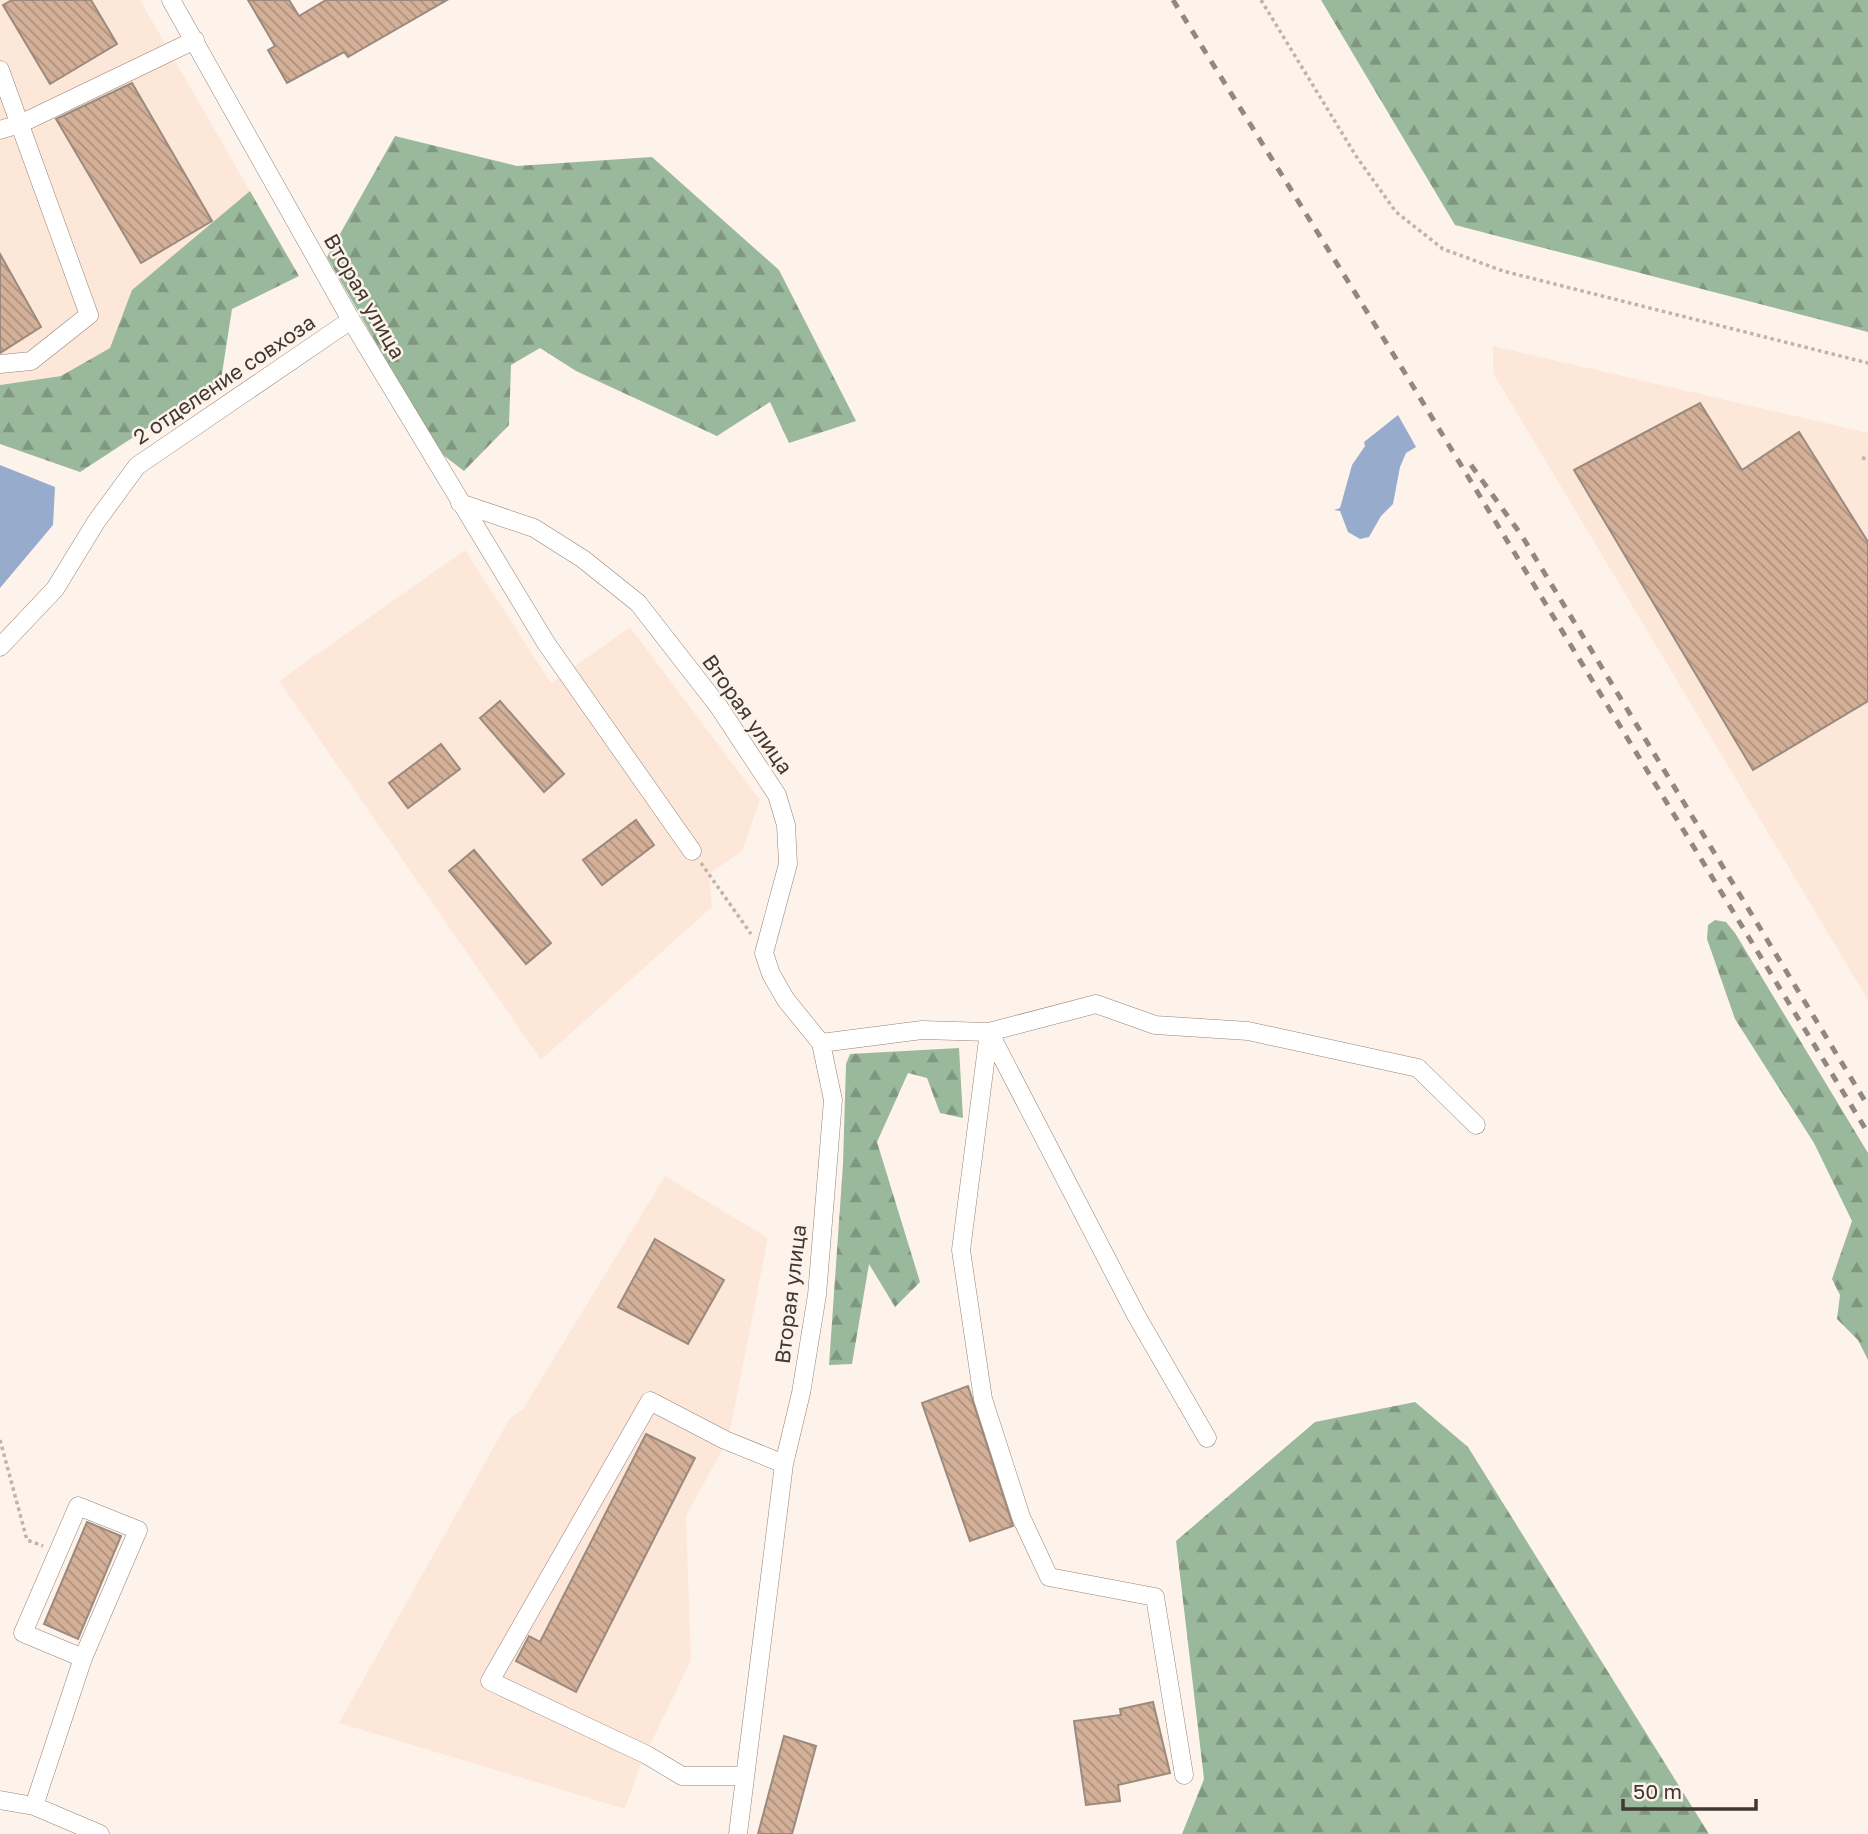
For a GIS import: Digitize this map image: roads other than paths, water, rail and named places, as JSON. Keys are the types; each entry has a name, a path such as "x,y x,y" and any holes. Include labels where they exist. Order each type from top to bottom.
{"street":[{"name":"Вторая улица","path":"171,0 351,320 460,503 534,528 583,559 639,603 726,718 777,795 786,825 789,864 764,953 771,974 786,1000 821,1043 833,1100 817,1294 801,1393 784,1464 738,1834"},
{"path":"0,130 20,124 195,40"},
{"path":"0,70 89,314 31,361 0,364"},
{"name":"2 отделение совхоза","path":"0,647 55,589 96,522 137,466 351,320"},
{"path":"460,503 545,643 692,851"},
{"path":"821,1043 922,1030 989,1031 1096,1004 1155,1025 1248,1031 1418,1068 1476,1125"},
{"path":"989,1031 1136,1314 1207,1438"},
{"path":"989,1031 961,1250 983,1399 1021,1517 1049,1577 1155,1597 1184,1775"},
{"path":"744,1776 682,1776 647,1755 491,1681 650,1401 726,1440 784,1464"},
{"path":"34,1806 83,1658 138,1530 78,1506 23,1633 83,1658"},
{"path":"0,1800 34,1806 100,1834"}],"water":[{"path":"1398,415 1416,447 1406,453 1400,467 1393,504 1381,516 1369,537 1360,539 1348,532 1340,511 1334,510 1340,508 1352,465 1365,446 1364,442"},
{"path":"0,465 55,487 53,525 0,588"}],"railway":[{"path":"1173,0 1400,365 1868,1133"},
{"path":"1471,465 1522,536 1868,1106"}]}
